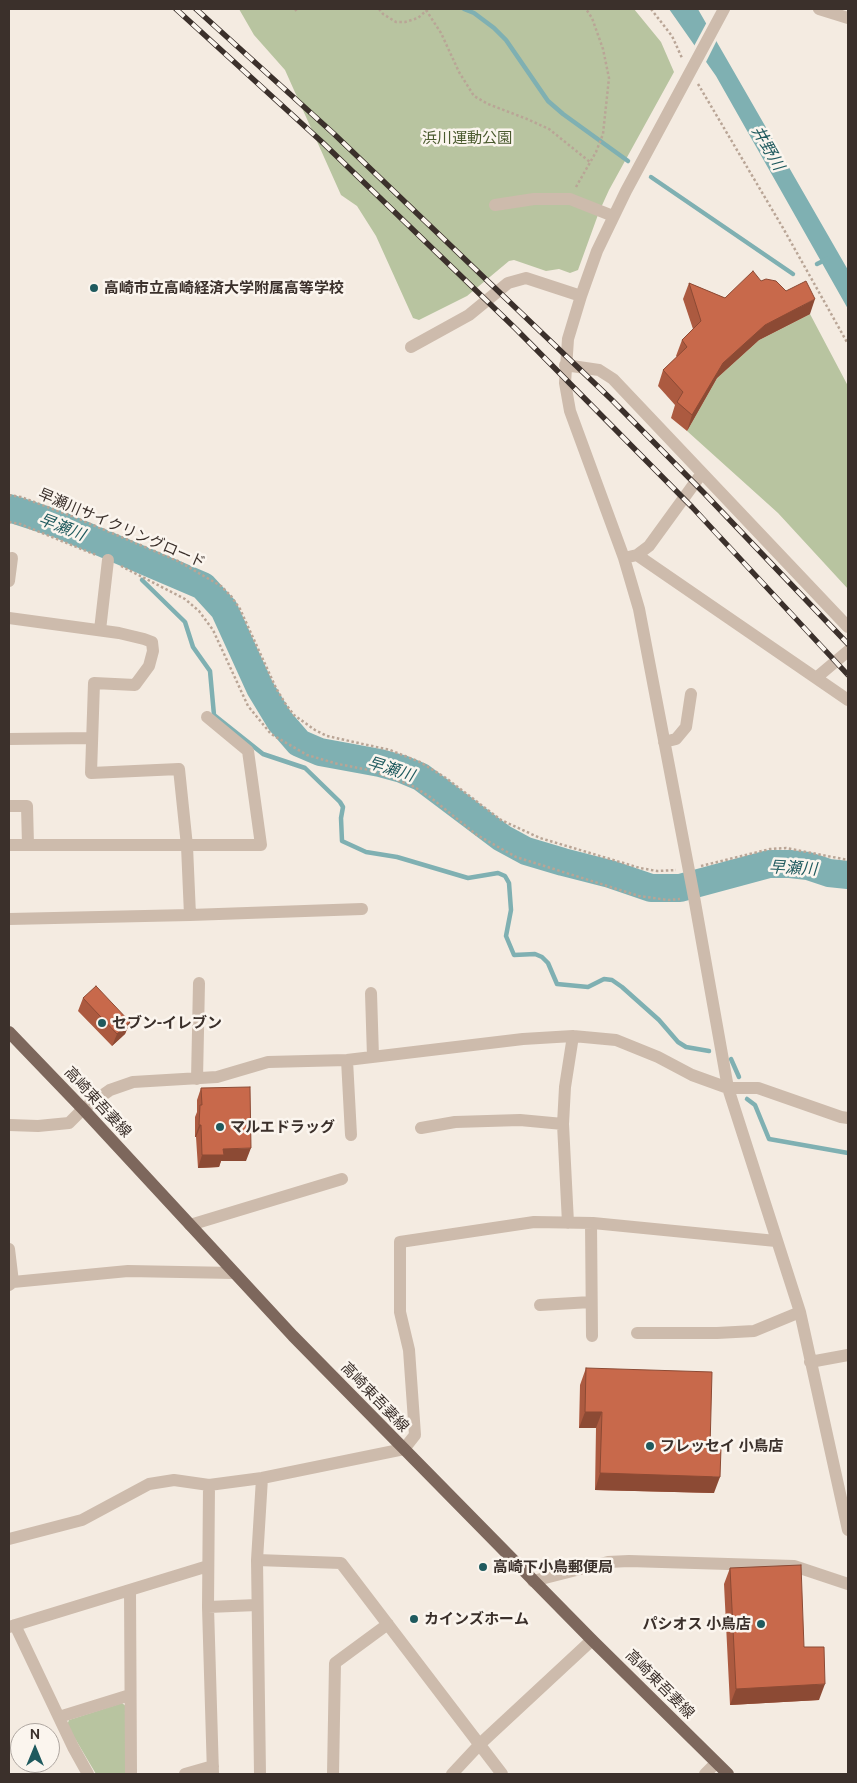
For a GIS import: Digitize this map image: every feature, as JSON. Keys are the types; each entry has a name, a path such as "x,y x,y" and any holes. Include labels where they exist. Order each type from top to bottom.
{"main road":[{"name":"高崎東吾妻線","path":"9,1032 83,1109 293,1336 533,1581 728,1774"}],"street":[{"path":"819,9 848,18"},
{"path":"721,14 688,64 597,251 568,339 565,383 570,411 624,558 639,609 728,1088 800,1312 848,1530"},
{"path":"495,205 534,199 570,199 613,216"},
{"path":"411,347 469,315 508,283 526,278 581,296"},
{"path":"565,366 599,370 613,379 848,627"},
{"path":"624,558 637,555 649,546 702,473"},
{"path":"637,555 848,700"},
{"path":"9,581 12,558"},
{"path":"100,630 108,560"},
{"path":"9,618 100,630 144,638 152,642 153,651 149,666 135,685 94,683 91,773 179,769 187,846 190,915"},
{"path":"816,678 848,651"},
{"path":"664,742 676,739 686,727 691,694"},
{"path":"9,845 261,845 248,751 207,717"},
{"path":"9,739 92,738"},
{"path":"9,806 27,806 28,845"},
{"path":"9,919 362,909"},
{"path":"196,1079 198,983"},
{"path":"372,993 373,1057"},
{"path":"568,1223 563,1124 565,1087 573,1036"},
{"path":"9,1125 38,1126 69,1123 83,1109 110,1090 133,1082 217,1077 268,1062 347,1060 523,1039 573,1036 616,1040 658,1057 692,1075 728,1088 758,1088 848,1118"},
{"path":"347,1060 351,1135"},
{"path":"421,1128 455,1122 520,1120 563,1124"},
{"path":"190,1225 342,1179"},
{"path":"9,1539 82,1520 148,1484 174,1480 209,1485 262,1478 404,1449 415,1435 409,1350 400,1312 400,1242 534,1222 591,1223 776,1241"},
{"path":"591,1223 592,1336"},
{"path":"9,1249 11,1284 128,1271 234,1272"},
{"path":"540,1306 592,1302"},
{"path":"637,1333 754,1331 800,1312"},
{"path":"810,1362 848,1356"},
{"path":"260,1774 257,1560 262,1478"},
{"path":"186,1774 213,1770 208,1607 209,1485"},
{"path":"257,1560 340,1563 502,1774"},
{"path":"533,1581 608,1562 629,1561 794,1566 848,1584"},
{"path":"88,1774 12,1626 208,1566"},
{"path":"130,1590 131,1774"},
{"path":"208,1607 258,1605"},
{"path":"333,1774 335,1663 388,1624"},
{"path":"452,1774 480,1744 592,1640"},
{"path":"59,1717 130,1695"},
{"path":"705,1774 716,1763"}],"path":[{"path":"295,9 298,13"},
{"path":"379,9 383,14 396,22 405,22 418,18 427,10 441,33 459,72 474,96 488,104 527,118 549,129 590,162"},
{"path":"570,199 596,152 603,134 608,78 603,49 592,18 586,9"},
{"path":"651,9 672,36 688,64"},
{"path":"696,82 778,219 848,344"},
{"name":"早瀬川サイクリングロード","path":"9,494 74,517 178,561 221,586 232,596 240,609 276,688 294,715 327,736 390,750 420,762 446,778 501,820 540,838 640,868 657,871 689,870 770,849 786,848 848,860"},
{"path":"9,522 20,524 108,560 184,599 199,611 213,630 248,706 271,734 307,755 369,770 411,785 430,797 477,835 516,857 639,896 668,900 693,895"}],"green space":[{"name":"浜川運動公園","path":"239,9 634,9 661,42 674,72 609,190 578,270 570,273 559,269 546,271 514,260 509,261 467,296 419,320 413,318 376,236 357,206 341,195 285,70 254,35"},
{"path":"810,314 848,386 848,589 778,513 687,431 717,378 759,340"},
{"path":"122,1703 127,1707 126,1774 96,1774 67,1725 69,1720"}],"water":[{"name":"井野川","path":"669,9 698,9 848,270 848,309 716,76"}],"pier":[{"path":"708,20 718,38 705,64 693,48"}],"building":[{"path":"753,271 761,281 766,279 776,281 786,291 806,281 815,299 765,325 723,363 692,415 677,402 683,392 663,370 687,347 682,340 701,321 689,283 725,298"},
{"path":"96,986 130,1022 117,1034 83,998"},
{"name":"マルエドラッグ","path":"250,1087 251,1148 223,1149 224,1155 202,1155 201,1125 199,1125 200,1105 202,1105 201,1088"},
{"name":"フレッセイ 小鳥店","path":"586,1368 712,1372 710,1448 721,1448 720,1477 600,1473 602,1412 585,1412"},
{"name":"パシオス 小鳥店","path":"801,1565 804,1647 824,1647 825,1684 736,1689 730,1568"}],"waterway":[{"path":"464,9 474,13 506,40 548,101 628,161"},
{"path":"651,177 793,274"},
{"path":"817,264 827,259"},
{"name":"早瀬川","path":"9,508 58,524 203,586 224,609 260,688 280,721 299,743 320,752 380,763 421,777 502,838 526,851 610,874 651,888 680,888 769,864 808,866 829,873 848,875"},
{"path":"136,567 139,558"},
{"path":"142,580 185,622 193,647 210,671 214,715 263,754 305,768 340,802 343,807 341,818 342,841 366,852 397,857 468,878 498,873 505,876 509,883 511,910 506,936 514,955 535,954 542,957 548,963 557,984 588,987 604,979 612,980 659,1020 678,1042 686,1047 709,1051"},
{"path":"731,1059 739,1077"},
{"path":"747,1099 755,1105 769,1139 848,1153"}],"railway":[{"path":"176,9 322,142 516,329 692,507 848,675"},
{"path":"196,9 333,133 612,400 848,644"}],"place":[{"name":"高崎市立高崎経済大学附属高等学校","path":"94,288"},
{"name":"セブン-イレブン","path":"102,1023"},
{"name":"マルエドラッグ","path":"220,1127"},
{"name":"フレッセイ 小鳥店","path":"650,1446"},
{"name":"高崎下小鳥郵便局","path":"483,1567"},
{"name":"カインズホーム","path":"414,1619"},
{"name":"パシオス 小鳥店","path":"761,1624"}]}
